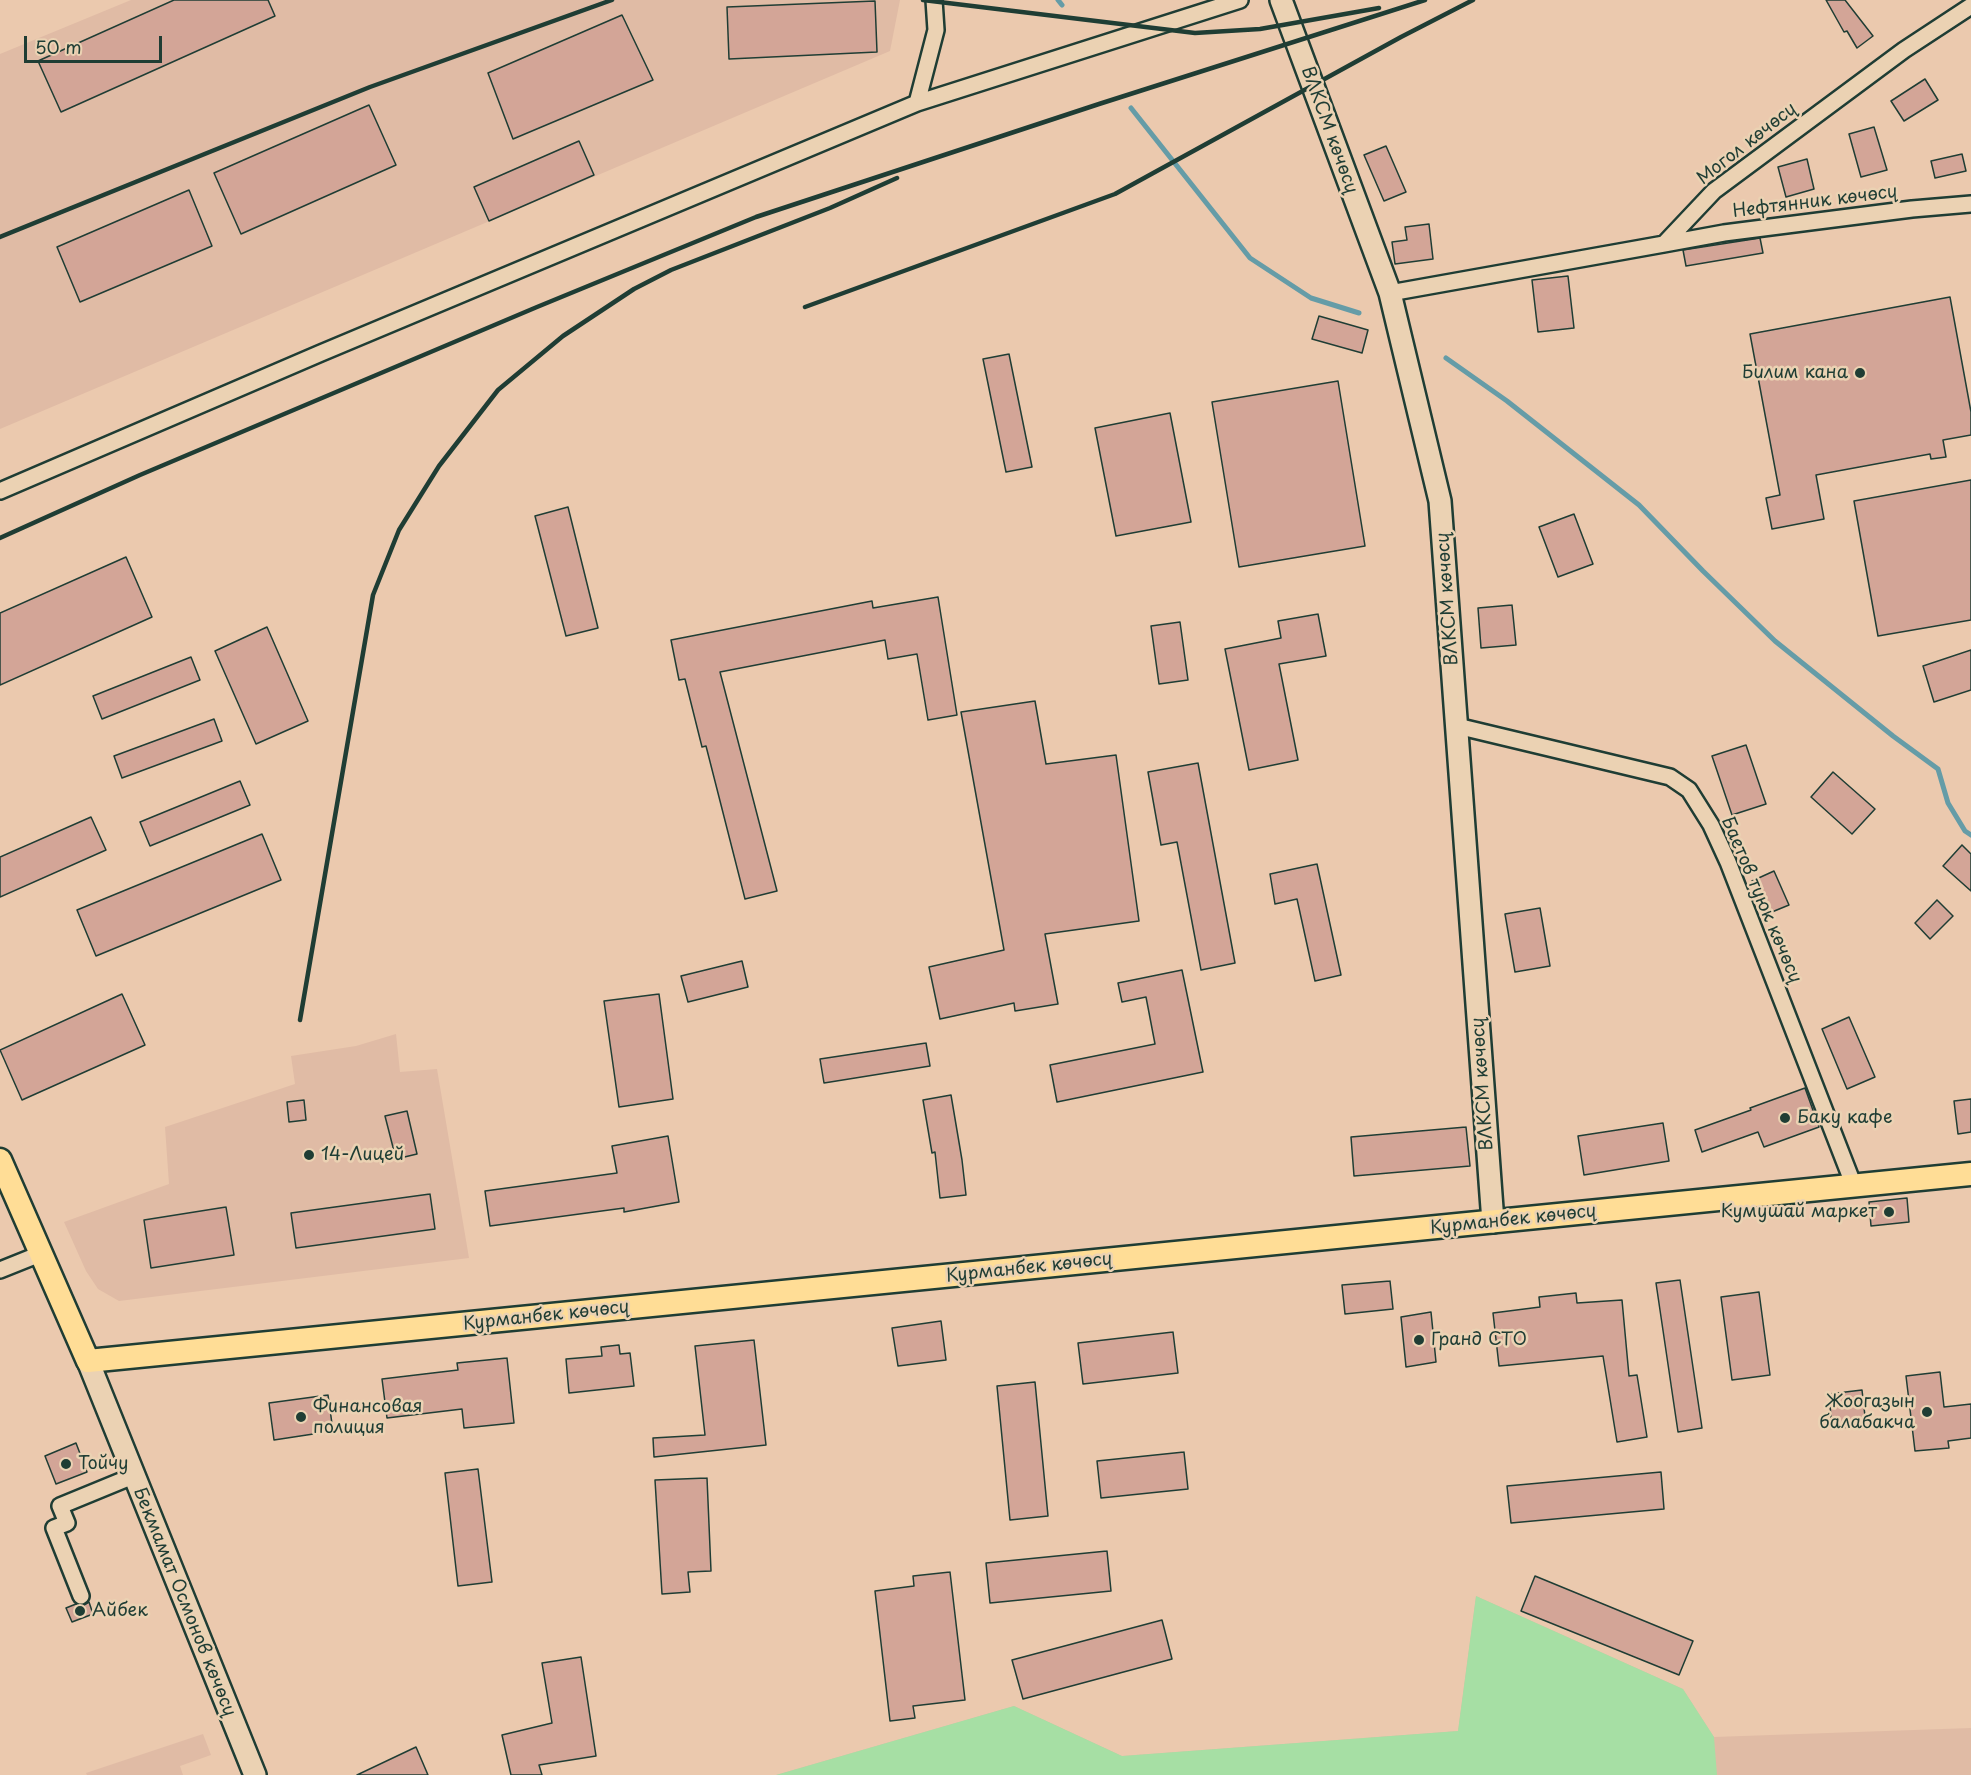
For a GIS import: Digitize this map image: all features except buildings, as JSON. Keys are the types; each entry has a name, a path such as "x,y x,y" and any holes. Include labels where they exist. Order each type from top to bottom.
{"main road":[{"path":"0,1160 88,1361"},
{"name":"Курманбек көчөсү","path":"88,1361 1971,1174"}],"street":[{"path":"917,103 936,30 934,0"},
{"path":"0,491 310,357 917,103 1240,0"},
{"name":"ВЛКСМ көчөсү","path":"1281,0 1390,293 1440,501 1493,1222"},
{"name":"Могол көчөсү","path":"1665,244 1714,191 1904,50 1971,6"},
{"name":"Нефтянник көчөсү","path":"1665,244 1736,231 1912,208 1971,204"},
{"path":"1390,293 1665,244"},
{"name":"Баетов туюк көчөсү","path":"1457,726 1670,777 1689,790 1728,862 1854,1186"},
{"path":"0,1270 40,1254"},
{"name":"Бекмамат Осмонов көчөсү","path":"88,1361 255,1775"},
{"path":"81,1596 54,1528 67,1523 60,1506 133,1476"}],"shaded area":[{"path":"131,0 900,0 890,51 0,429 0,54"},
{"name":"14-Лицей","path":"396,1034 400,1072 437,1069 469,1258 119,1301 98,1289 86,1271 64,1222 169,1184 165,1127 295,1084 291,1056 356,1046"},
{"path":"1476,1596 1683,1689 1714,1737 1971,1728 1971,1775 776,1775 1014,1706 1122,1756 1458,1731"},
{"path":"203,1734 211,1755 180,1766 183,1775 87,1775 86,1773"}],"green space":[{"path":"1476,1596 1683,1689 1714,1737 1717,1775 776,1775 1014,1706 1122,1756 1458,1731"}],"waterway":[{"path":"1058,0 1062,5"},
{"path":"1131,108 1250,258 1311,298 1359,313"},
{"path":"1446,358 1507,401 1639,505 1775,641 1893,736 1938,769 1948,803 1965,831 1971,835"}],"railway":[{"path":"0,237 370,87 612,0"},
{"path":"923,0 1195,33 1260,29 1379,8"},
{"path":"0,538 140,475 756,217 1425,0"},
{"path":"805,307 1115,194 1473,0"},
{"path":"300,1020 373,595 399,530 439,466 498,390 563,336 634,289 671,270 830,208 897,178"}],"place":[{"name":"Билим кана","path":"1860,373"},
{"name":"Баку кафе","path":"1785,1118"},
{"name":"14-Лицей","path":"309,1155"},
{"name":"Кумушай маркет","path":"1889,1212"},
{"name":"Гранд СТО","path":"1419,1340"},
{"name":"Жоогазын балабакча","path":"1927,1412"},
{"name":"Финансовая полиция","path":"301,1417"},
{"name":"Тойчу","path":"66,1464"},
{"name":"Айбек","path":"80,1611"}]}
